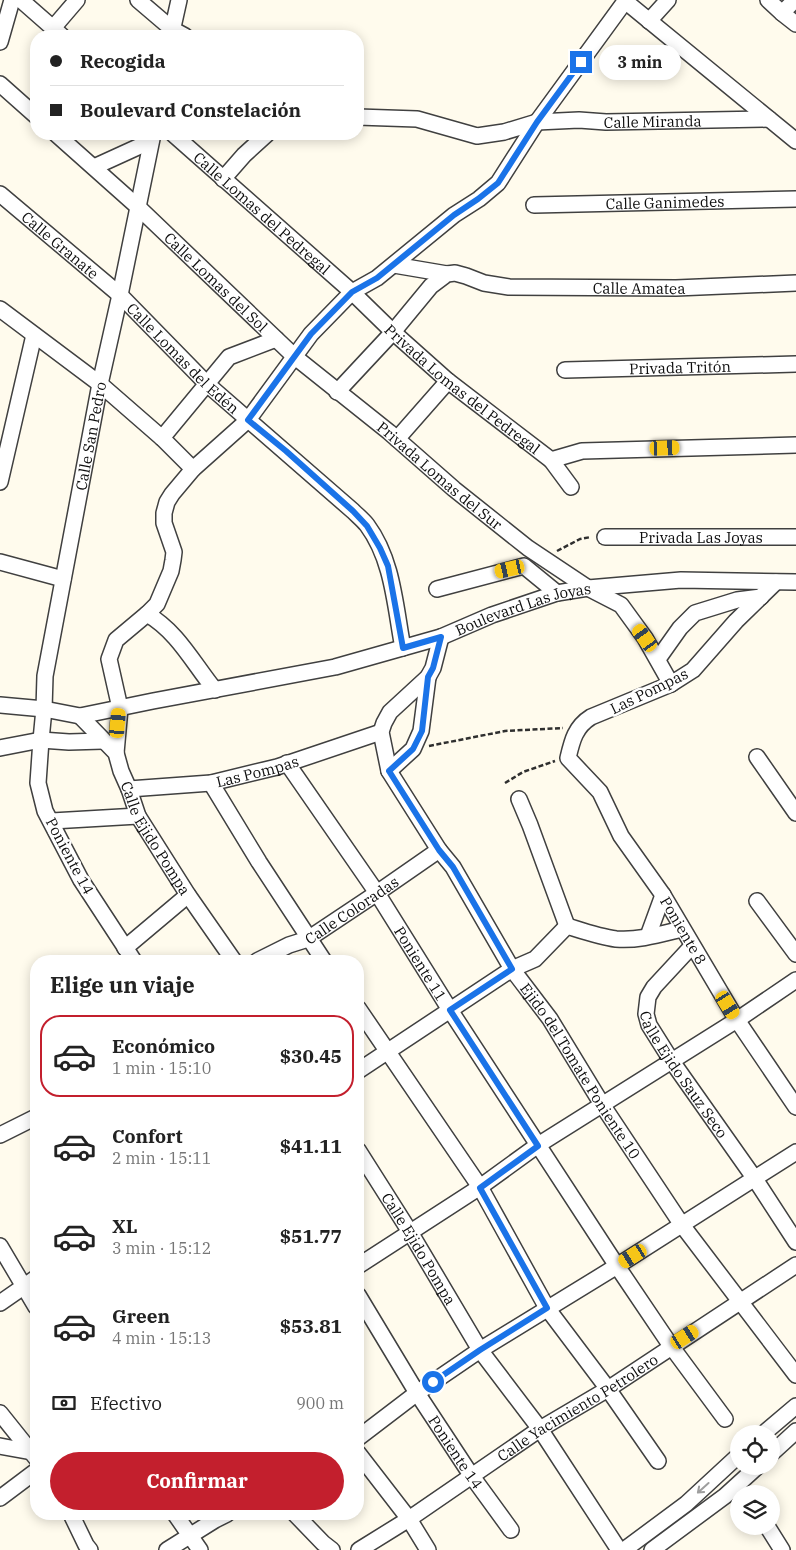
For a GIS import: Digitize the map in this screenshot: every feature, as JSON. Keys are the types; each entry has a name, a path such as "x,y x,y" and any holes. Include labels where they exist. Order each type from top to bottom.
{"street":[{"path":"0,42 12,0"},
{"path":"21,0 55,30"},
{"path":"58,30 77,0"},
{"path":"138,0 172,30"},
{"path":"176,30 179,0"},
{"path":"649,21 668,0"},
{"path":"768,0 796,24"},
{"path":"782,13 794,0"},
{"path":"116,753 120,708 109,659 116,640 148,614 157,604 171,571 174,552 164,522 167,502 194,469 248,420 311,334 352,292 377,278 454,215 498,183 537,122 625,1 796,141"},
{"path":"0,84 30,111"},
{"name":"Calle Miranda","path":"364,117 417,119 477,136 504,132 537,122 769,119"},
{"name":"Calle Lomas del Sol","path":"63,140 138,206 295,357"},
{"path":"94,167 146,140"},
{"name":"Calle San Pedro","path":"40,740 44,709 45,676 63,579 100,384 151,140"},
{"name":"Calle Lomas del Pedregal","path":"179,140 352,292"},
{"path":"223,179 260,140"},
{"name":"Calle Ganimedes","path":"534,205 796,199"},
{"name":"Calle Granate","path":"2,201 120,295"},
{"name":"Calle Amatea","path":"394,265 447,274 455,273 484,283 509,286 676,288 796,283"},
{"path":"337,392 393,332 431,286 447,274"},
{"name":"Privada Lomas del Pedregal","path":"352,292 448,381 551,460 572,487"},
{"name":"Calle Lomas del Edén","path":"120,295 208,384 286,451 367,526 388,566 403,648"},
{"path":"0,309 100,384 162,438 194,469"},
{"path":"0,482 34,335"},
{"path":"162,438 229,358 276,339"},
{"name":"Privada Lomas del Sur","path":"295,357 528,548 588,588 621,605 645,638 671,684"},
{"name":"Privada Tritón","path":"565,370 796,364"},
{"path":"397,439 448,381"},
{"path":"551,460 582,451 796,445"},
{"name":"Privada Las Joyas","path":"606,536 796,537"},
{"path":"437,588 524,566 545,558"},
{"path":"0,562 63,579"},
{"path":"524,566 557,593"},
{"name":"Boulevard Las Joyas","path":"80,716 335,667 441,637 492,615 557,593 588,588 681,580 796,582"},
{"name":"Las Pompas","path":"579,727 591,717 671,684 693,670 736,621 776,582"},
{"path":"658,659 680,628 695,613 737,600 761,597"},
{"path":"148,614 158,620 177,637 215,690"},
{"path":"381,732 390,712 428,677 433,668 441,637"},
{"path":"389,771 413,749 422,731 428,677"},
{"path":"0,706 44,709 80,716"},
{"name":"Calle Ejido Pompa","path":"80,716 116,753 120,771 129,789 138,816 188,895 230,955"},
{"path":"568,758 573,739 579,727"},
{"name":"Las Pompas","path":"129,789 211,783 277,767 381,732"},
{"name":"Ejido del Tomate Poniente 10","path":"381,732 389,771 439,850 453,867 512,969 550,1020 603,1106 682,1225 796,1376"},
{"path":"0,748 40,740 69,742 104,741"},
{"name":"Poniente 14","path":"40,740 38,783 46,811 81,880 130,955"},
{"path":"757,757 796,813"},
{"name":"Poniente 8","path":"568,758 600,792 621,836 663,896 738,1020 796,1106"},
{"name":"Poniente 11","path":"287,763 377,893 450,1010 617,1266 671,1346 725,1419"},
{"path":"211,783 259,862 320,955"},
{"path":"519,799 567,926"},
{"path":"52,821 138,816"},
{"name":"Calle Coloradas","path":"269,955 289,945 308,939 439,850"},
{"path":"125,948 188,895"},
{"path":"648,936 663,896"},
{"path":"756,900 796,954"},
{"path":"567,926 618,939 648,936 682,929"},
{"path":"364,1067 512,969 535,959 567,926"},
{"name":"Calle Ejido Sauz Seco","path":"692,946 654,987 648,997 646,1014 649,1025 796,1242"},
{"path":"364,1262 480,1188 538,1146 603,1106 671,1060 738,1020 796,980"},
{"path":"364,1017 480,1188 547,1308 608,1388 658,1461"},
{"path":"0,1135 30,1125"},
{"path":"364,1433 417,1393 480,1350 617,1266 796,1152"},
{"name":"Calle Ejido Pompa","path":"364,1159 410,1232 480,1350 540,1429 619,1550"},
{"path":"0,1246 30,1283 0,1303"},
{"name":"Calle Yacimiento Petrolero","path":"359,1550 409,1519 540,1429 608,1388 796,1265"},
{"name":"Poniente 14","path":"364,1305 417,1393 471,1475 512,1530"},
{"path":"774,1425 796,1406"},
{"path":"0,1413 30,1450"},
{"path":"780,1446 796,1432"},
{"path":"0,1446 30,1454"},
{"path":"364,1461 409,1519 428,1550"},
{"path":"624,1550 686,1504 730,1463"},
{"path":"0,1498 30,1476"},
{"path":"652,1550 730,1498"},
{"path":"74,1520 90,1550"},
{"path":"180,1520 200,1550"},
{"path":"167,1550 216,1520"},
{"path":"301,1520 332,1550"},
{"path":"773,1535 782,1550"}],"path":[{"path":"545,558 580,540 606,536"},
{"path":"413,749 505,731 579,727"},
{"path":"506,783 524,772 568,758"}],"route":[{"path":"433,1382 547,1308 480,1188 538,1146 450,1010 512,969 453,867 439,850 389,771 413,749 422,731 428,677 433,668 441,637 403,648 388,566 367,526 286,451 248,420 311,334 352,292 377,278 454,215 498,183 537,122 581,62"}]}
